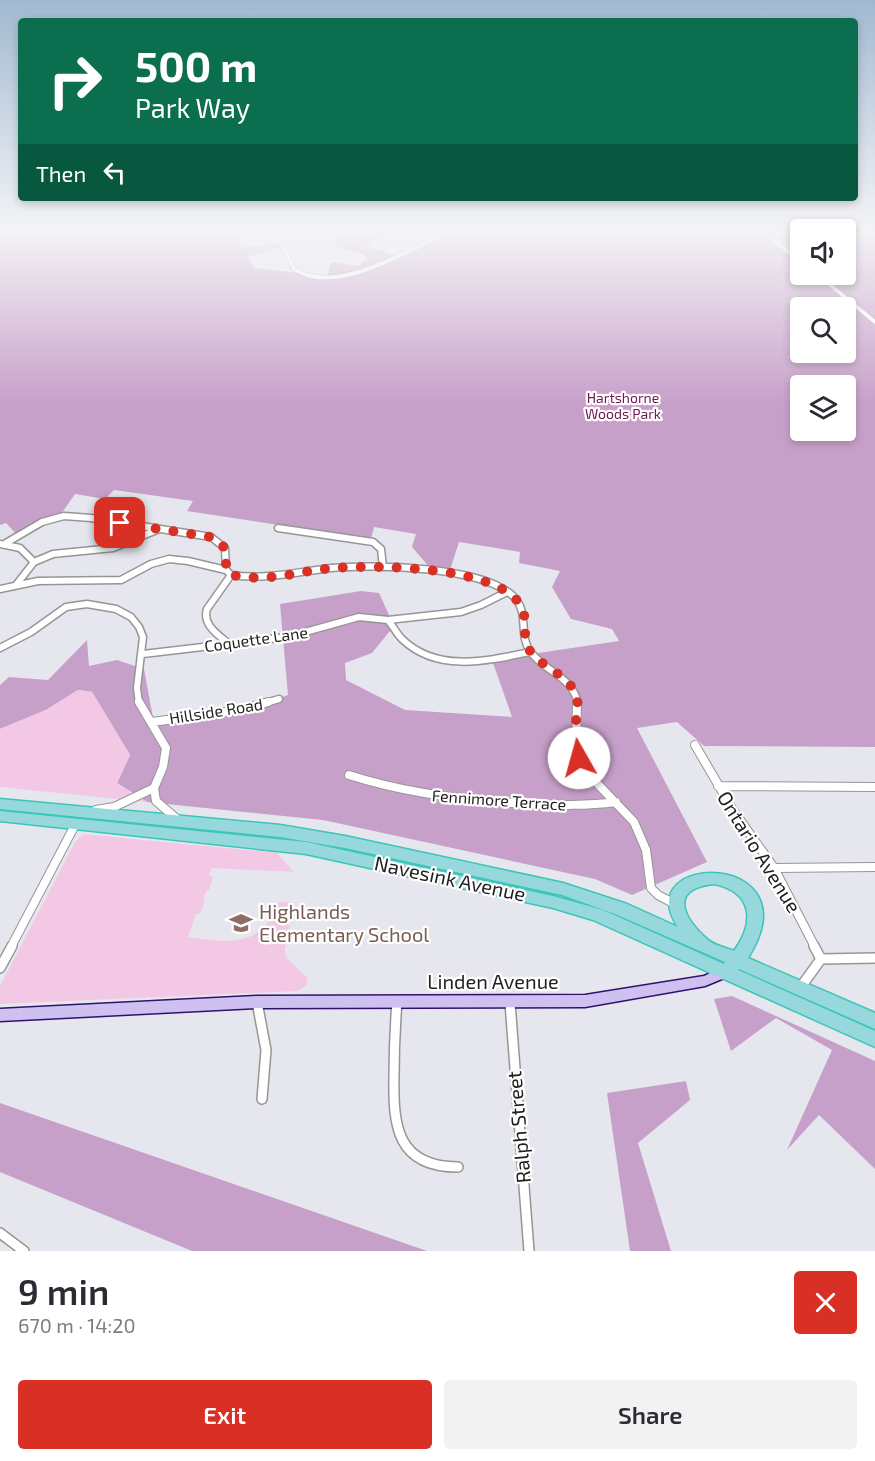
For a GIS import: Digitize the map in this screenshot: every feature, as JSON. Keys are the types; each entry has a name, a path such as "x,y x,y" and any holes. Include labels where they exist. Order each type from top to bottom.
{"highway":[{"name":"Navesink Avenue","path":"0,804 79,819 306,848 553,902 597,915 731,966 800,988 875,1021"},
{"name":"Navesink Avenue","path":"0,816 180,822 312,836 564,889 598,900 704,945"},
{"path":"700,878 728,880 751,897 756,914 750,939 731,966 704,945 681,919 676,905 681,890 700,878"},
{"name":"Navesink Avenue","path":"731,966 875,1039"}],"street":[{"path":"833,287 875,322"},
{"path":"3,544 31,527 56,517 91,518 198,534 218,541 226,551 224,569"},
{"path":"278,528 373,542 381,549 383,567"},
{"path":"16,585 34,562 64,551 113,548 159,529"},
{"path":"3,544 27,552 34,562"},
{"path":"0,589 62,580 121,580 152,563 171,559 224,569 231,575 271,578 328,568 383,567 440,571 486,583 507,592 518,601 522,608 525,618 525,638 530,652 562,677 574,692 578,704 574,740 579,758 588,773 632,819 643,840 648,860 648,883 651,890 662,899 676,905"},
{"path":"228,643 207,624 205,615 207,607 228,584 231,575"},
{"name":"Coquette Lane","path":"143,654 298,635 359,617 388,620 412,614 463,611 485,604 507,592"},
{"path":"0,648 31,632 62,609 79,604 99,605 125,614 137,623 141,631 143,654 137,699 152,722 166,752 163,767 154,788 156,801 180,822"},
{"path":"388,620 409,645 443,660 477,662 530,652"},
{"name":"Hillside Road","path":"152,722 241,710 279,699"},
{"name":"Ontario Avenue","path":"695,746 718,786 774,868 821,959"},
{"name":"Fennimore Terrace","path":"349,775 386,786 454,799 565,806 616,802"},
{"path":"718,786 875,788"},
{"path":"0,968 79,819 114,807 154,788"},
{"path":"774,868 875,867"},
{"path":"800,988 821,959 875,958"},
{"name":"Linden Avenue","path":"0,1015 256,1002 585,1001 705,981 731,966"},
{"path":"256,1002 266,1050 261,1099"},
{"path":"397,1002 394,1032 393,1112 397,1131 402,1142 412,1153 431,1165 458,1167"},
{"name":"Ralph Street","path":"510,1003 529,1251"},
{"path":"0,1234 24,1251"}],"green space":[{"name":"Hartshorne Woods Park","path":"0,287 875,287 875,747 704,746 677,722 637,728 707,862 632,895 595,879 323,820 147,802 117,783 130,755 92,692 78,690 46,710 0,729 0,685 9,677 48,680 87,640 89,666 117,660 144,669 153,718 245,711 288,695 280,604 361,591 379,593 394,626 372,653 345,663 346,680 405,710 512,717 492,660 619,641 612,629 571,619 552,587 560,571 519,563 520,552 459,542 450,570 431,569 412,547 416,534 374,527 371,539 187,511 193,501 114,490 105,499 75,494 59,517 18,536 6,523 0,525"},
{"path":"732,996 875,1061 875,1169 819,1115 787,1150 832,1050 776,1018 731,1051 714,999"},
{"path":"686,1081 690,1100 638,1143 671,1251 630,1251 607,1093"},
{"path":"0,1103 427,1251 192,1251 0,1172"}],"shaded area":[{"path":"78,690 92,692 130,755 117,783 147,802 0,787 0,729 46,710"},
{"path":"83,834 277,853 294,872 212,868 209,876 213,877 209,890 203,900 205,901 200,914 196,914 188,937 221,941 243,939 262,929 270,918 276,903 290,902 285,923 290,926 285,946 286,957 307,978 307,985 298,991 0,1004 0,986 75,842"}],"place":[{"name":"Highlands Elementary School","path":"241,923"}],"route":[{"path":"120,523 211,537 225,548 226,570 231,575 271,578 336,568 390,567 440,571 496,586 518,601 522,608 525,618 525,638 530,652 562,677 576,695 578,704 574,740 579,758"}]}
